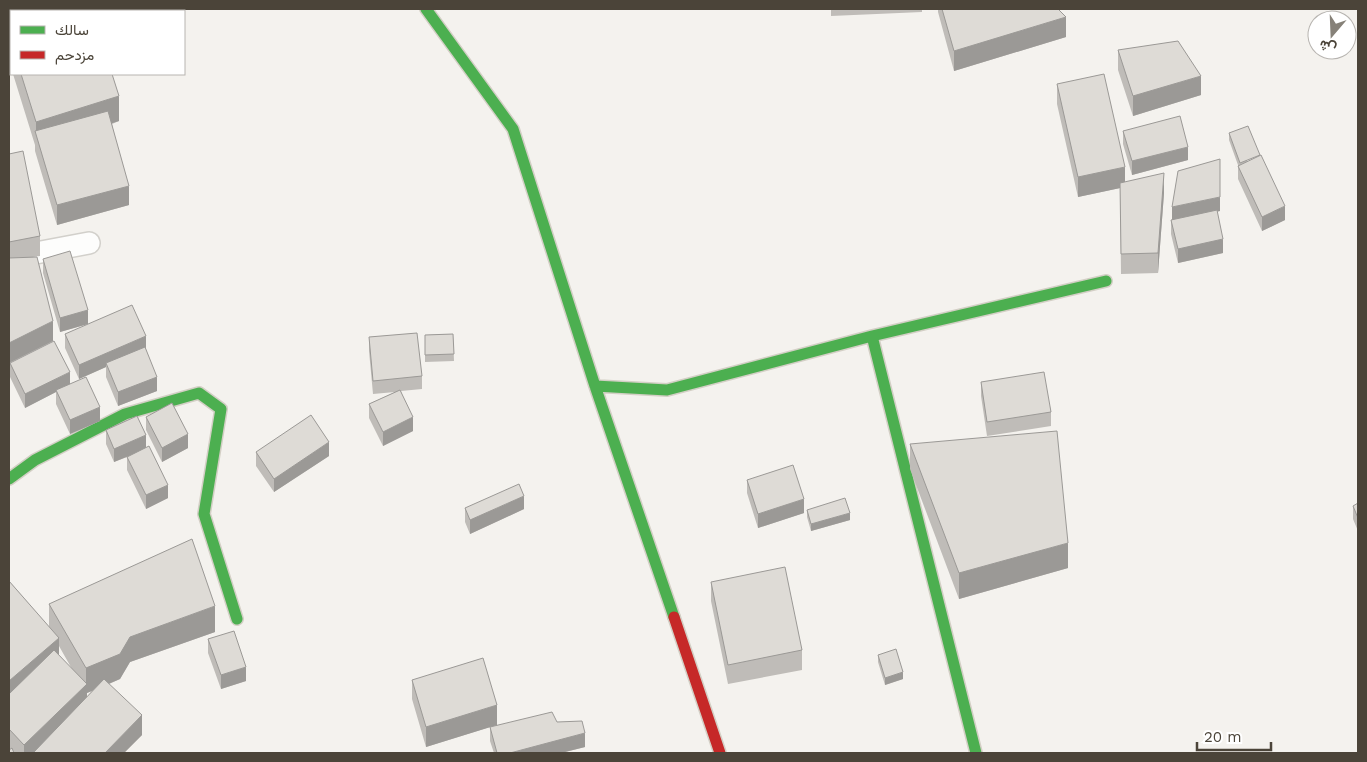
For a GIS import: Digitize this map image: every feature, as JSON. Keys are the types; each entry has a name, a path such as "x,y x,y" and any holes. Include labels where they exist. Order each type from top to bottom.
{"street":[{"path":"426,9 513,129 595,386 720,753"},
{"path":"9,258 88,243"},
{"path":"595,386 667,390 872,336 1106,280"},
{"path":"872,336 976,753"},
{"path":"9,479 35,460 126,414 199,393 221,409 204,514 237,618"}],"building":[{"path":"9,9 92,10 10,10 10,39"},
{"path":"942,9 1058,9 1066,17 954,51"},
{"path":"1178,41 1201,76 1133,96 1118,50"},
{"path":"1104,74 1125,167 1078,177 1057,84"},
{"path":"21,75 112,75 119,96 36,122"},
{"path":"108,111 129,186 57,205 35,131"},
{"path":"1180,116 1188,147 1132,161 1123,131"},
{"path":"1248,126 1260,155 1240,163 1229,133"},
{"path":"23,151 40,236 9,242 9,154"},
{"path":"1261,155 1285,206 1262,217 1238,166"},
{"path":"1220,159 1220,197 1172,207 1178,171"},
{"path":"1164,173 1158,253 1121,254 1120,183"},
{"path":"1217,210 1223,239 1178,249 1171,220"},
{"path":"70,251 88,310 60,318 43,259"},
{"path":"37,257 53,321 9,343 9,258"},
{"path":"132,305 146,336 79,365 65,334"},
{"path":"417,333 422,376 373,381 369,337"},
{"path":"453,334 454,354 425,355 425,335"},
{"path":"54,341 70,372 25,394 10,363"},
{"path":"145,347 157,377 118,392 106,363"},
{"path":"1044,372 1051,412 987,422 981,382"},
{"path":"86,377 100,407 70,420 56,390"},
{"path":"400,390 413,417 383,432 369,404"},
{"path":"172,403 188,434 162,448 146,417"},
{"path":"311,415 329,442 274,479 256,452"},
{"path":"137,416 146,435 114,449 106,430"},
{"path":"1057,431 1068,543 959,573 910,444"},
{"path":"149,446 168,485 146,495 127,457"},
{"path":"793,465 804,499 758,514 747,480"},
{"path":"519,484 524,496 470,520 465,508"},
{"path":"845,498 850,513 811,524 807,510"},
{"path":"1358,503 1358,518 1353,506"},
{"path":"192,539 215,606 130,637 120,654 86,668 49,604"},
{"path":"785,567 802,650 728,665 711,582"},
{"path":"9,581 59,638 9,681"},
{"path":"234,631 246,667 221,675 208,639"},
{"path":"896,649 903,672 885,678 878,655"},
{"path":"54,650 87,684 24,745 9,729 9,694"},
{"path":"483,658 497,705 426,727 412,680"},
{"path":"104,679 142,715 105,753 33,753"},
{"path":"552,712 557,722 582,721 585,733 510,753 497,753 490,727"},
{"path":"12,748 14,753 9,753 9,750"}],"traffic: fast":[{"path":"426,9 513,129 595,386 674,617"},
{"path":"595,386 667,390 872,336 1106,281"},
{"path":"872,336 976,753"},
{"path":"9,479 35,460 125,414 199,393 221,409 204,514 237,619"}],"traffic: jam":[{"path":"674,617 720,753"}]}
